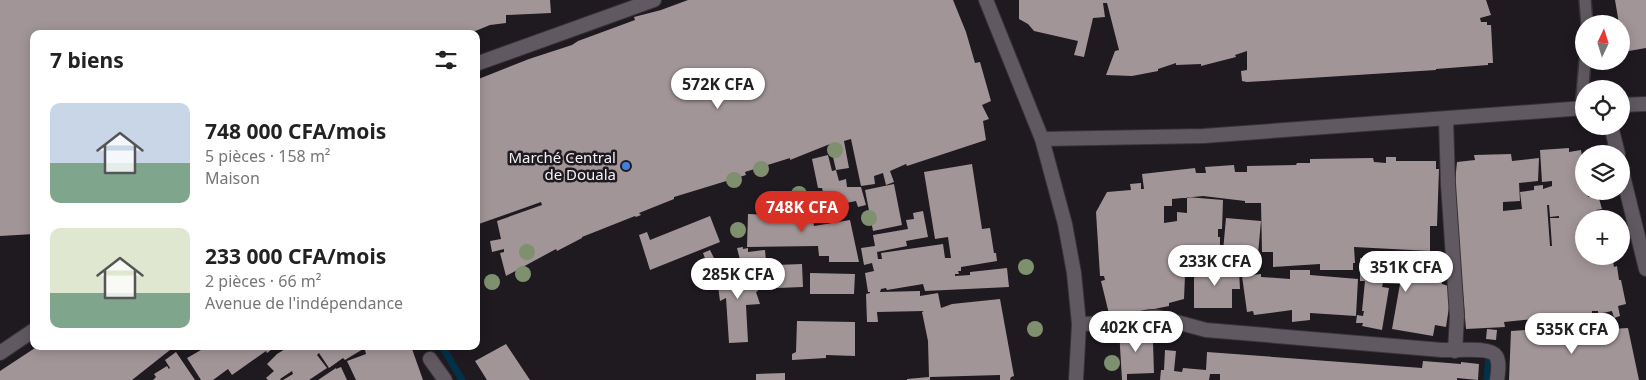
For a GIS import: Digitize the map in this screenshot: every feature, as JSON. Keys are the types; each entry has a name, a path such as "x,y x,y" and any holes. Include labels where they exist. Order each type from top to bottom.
{"street":[{"path":"480,63 654,0"},
{"path":"986,0 1042,139 1065,224 1074,273 1078,324 1076,380"},
{"path":"1630,105 1646,104"},
{"path":"1042,139 1203,136 1575,109"},
{"path":"1446,119 1456,316 1455,351"},
{"path":"1629,200 1646,269"},
{"path":"1078,324 1121,322 1158,317 1206,330 1455,351 1476,350 1492,353 1497,357 1498,380"},
{"path":"0,353 30,333"},
{"path":"430,359 445,380"}],"lane":[{"path":"1585,0 1586,15"}],"building":[{"path":"0,0 550,0 551,13 506,15 506,23 490,25 478,30 30,30 30,234 0,236"},
{"path":"688,0 953,0 966,32 975,63 980,62 991,101 982,105 989,119 983,121 986,140 907,166 906,164 890,171 894,182 886,185 883,173 874,176 875,184 861,186 851,139 844,141 849,168 836,170 830,144 790,160 790,158 745,172 746,175 674,197 674,199 639,213 641,215 582,237 557,251 556,249 506,276 500,253 504,252 504,249 492,252 490,241 501,239 497,221 542,205 541,202 480,224 480,78 635,20 634,17"},
{"path":"1019,0 1486,0 1491,15 1480,18 1481,22 1487,22 1487,25 1491,25 1493,63 1436,70 1247,82 1242,81 1241,71 1247,70 1247,51 1235,55 1236,57 1201,66 1201,64 1176,65 1176,63 1158,69 1158,71 1132,76 1106,75 1115,51 1119,50 1107,3 1103,3 1105,17 1093,18 1084,57 1074,55 1078,41 1034,31 1028,24 1019,19"},
{"path":"1615,0 1646,0 1646,48 1630,51 1630,15 1618,15"},
{"path":"1569,148 1569,152 1575,151 1575,200 1599,200 1602,209 1575,210 1575,265 1617,266 1626,304 1618,306 1620,316 1614,318 1612,311 1598,314 1598,311 1592,311 1592,315 1559,320 1535,323 1534,319 1504,322 1505,327 1466,329 1462,282 1459,282 1453,201 1457,162 1475,160 1474,155 1511,154 1512,161 1539,158 1538,181 1519,183 1520,201 1503,202 1503,211 1522,209 1520,192 1534,190 1534,186 1543,185 1543,189 1552,186 1552,181 1542,182 1540,150","holes":["1547,205 1549,205 1550,217 1559,216 1559,218 1550,218 1552,246 1550,246"]},
{"path":"828,155 832,171 836,170 839,181 846,179 847,187 861,187 866,205 858,207 856,201 841,204 843,215 818,221 814,196 817,193 823,192 822,188 818,188 812,159"},
{"path":"1386,157 1396,157 1396,161 1436,161 1436,169 1439,169 1437,226 1430,226 1430,251 1354,247 1355,263 1353,263 1353,270 1320,270 1320,264 1273,267 1273,252 1262,252 1261,203 1245,203 1245,201 1203,196 1190,197 1223,200 1222,229 1218,229 1218,237 1220,237 1220,264 1189,264 1189,276 1185,276 1184,299 1169,303 1169,306 1110,318 1101,281 1105,280 1104,276 1100,276 1096,212 1107,192 1131,190 1130,184 1141,183 1141,189 1144,189 1142,174 1195,168 1196,173 1206,173 1205,167 1234,165 1235,172 1247,172 1247,166 1296,165 1297,163 1310,163 1310,159 1373,158 1374,162 1386,163","holes":["1187,198 1187,213 1177,212 1177,221 1164,223 1164,206 1172,206 1172,199"]},
{"path":"972,164 982,229 990,228 997,261 961,267 961,271 958,271 959,274 955,274 955,276 970,275 970,272 1007,268 1009,287 925,291 923,284 887,290 886,288 881,289 880,292 920,291 920,296 938,293 941,308 952,304 1000,299 1014,376 1010,380 1000,380 1000,375 930,377 930,380 907,380 929,377 928,341 922,312 924,311 877,312 878,322 867,322 866,294 870,292 868,292 865,273 874,271 872,263 864,265 861,248 875,246 873,235 908,229 906,220 914,219 913,213 923,211 928,237 906,241 907,246 877,252 878,259 882,259 881,253 943,244 945,258 951,258 948,237 935,239 924,172"},
{"path":"894,184 902,225 873,231 865,190"},
{"path":"772,202 801,203 801,212 812,212 814,226 850,220 859,262 829,262 829,256 819,256 818,246 747,247 748,214 772,215"},
{"path":"710,216 720,242 650,270 639,235 647,232 650,240"},
{"path":"1226,218 1261,221 1258,254 1223,251"},
{"path":"743,247 743,249 748,248 748,252 765,250 766,261 750,263 750,259 740,260 737,248"},
{"path":"710,250 714,258 706,261 703,253"},
{"path":"1440,254 1442,284 1452,287 1446,327 1435,325 1433,336 1392,329 1400,284 1383,283 1382,287 1389,288 1382,330 1362,326 1363,323 1356,323 1357,315 1363,316 1364,311 1362,311 1365,281 1360,281 1360,258 1393,259 1393,256"},
{"path":"802,264 803,287 777,288 776,265"},
{"path":"749,265 758,291 756,292 760,304 746,305 748,342 729,343 726,298 720,301 717,278 724,277 723,270"},
{"path":"1194,267 1232,267 1232,270 1239,270 1240,289 1232,289 1232,308 1194,308"},
{"path":"1290,270 1310,270 1310,275 1358,279 1356,316 1310,313 1310,320 1292,322 1292,310 1254,315 1253,311 1247,312 1242,276 1261,274 1261,277 1290,279"},
{"path":"810,273 855,274 854,294 810,294"},
{"path":"797,321 855,322 855,356 826,355 826,358 792,360 792,354 796,352"},
{"path":"1592,326 1592,330 1628,328 1639,380 1509,380 1511,331"},
{"path":"1145,328 1146,342 1153,342 1154,373 1127,374 1127,380 1122,380 1119,330"},
{"path":"1487,329 1497,330 1496,340 1486,339"},
{"path":"506,344 530,380 487,380 475,361"},
{"path":"32,350 170,350 132,380 0,380 0,371"},
{"path":"201,350 271,350 267,353 266,351 232,375 228,369 213,380 201,380 187,358"},
{"path":"284,350 361,350 345,360 343,358 329,368 319,353 317,355 327,368 309,380 283,380 293,374 292,371 281,380 268,380 266,378 274,371 267,364"},
{"path":"365,350 412,350 423,380 356,380 347,361 366,354"},
{"path":"1165,350 1176,351 1174,371 1182,372 1183,368 1206,370 1207,352 1422,368 1423,361 1461,364 1461,362 1479,364 1478,380 1457,378 1457,380 1220,380 1220,374 1210,374 1209,380 1160,380 1161,370 1164,370"},
{"path":"176,352 195,380 153,380 156,377 154,374 167,366 170,368 165,360"},
{"path":"341,367 347,380 318,380 336,368"},
{"path":"785,373 785,380 756,380 756,374"}],"waterway":[{"path":"444,350 462,380"},
{"path":"1486,352 1489,355 1487,380"}],"place":[{"name":"Marché Central de Douala","path":"626,166"}]}
